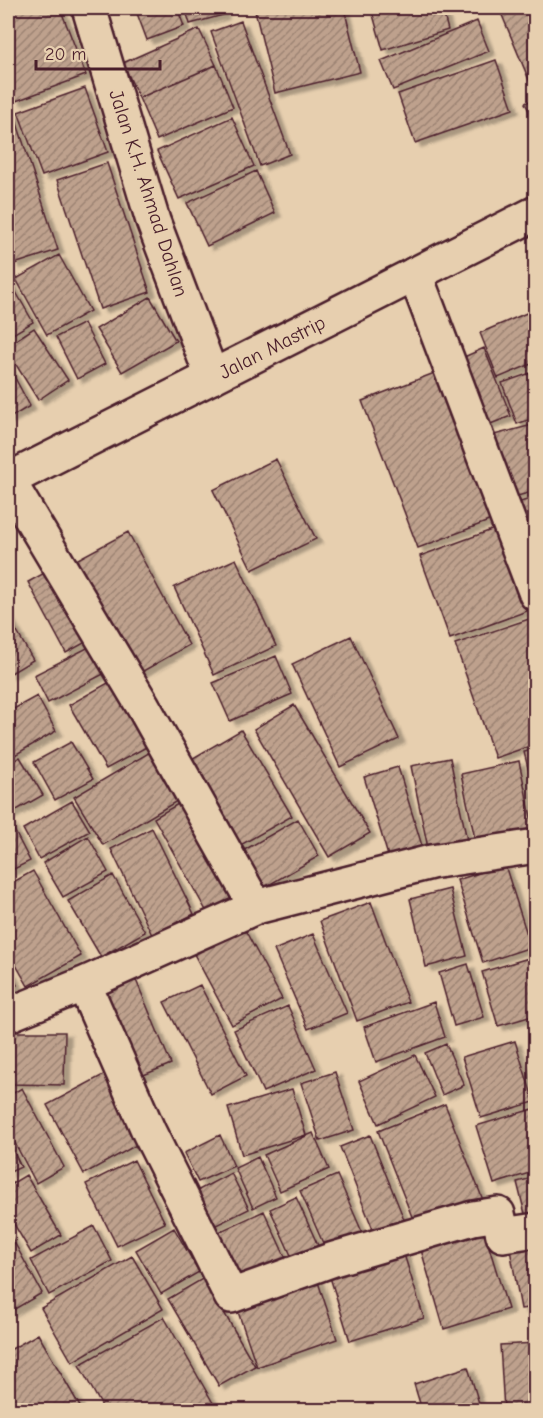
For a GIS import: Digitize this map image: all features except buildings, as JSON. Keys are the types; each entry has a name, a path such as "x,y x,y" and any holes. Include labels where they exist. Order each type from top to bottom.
{"street":[{"name":"Jalan K.H. Ahmad Dahlan","path":"89,8 153,221 212,377"},
{"name":"Jalan Mastrip","path":"8,480 536,213"},
{"path":"415,274 536,594"},
{"path":"8,480 143,706 256,907"},
{"path":"8,1015 84,984 256,907 431,862 536,846"},
{"path":"84,984 149,1132 231,1296 334,1259 473,1218 498,1214 503,1235 536,1230"}]}
